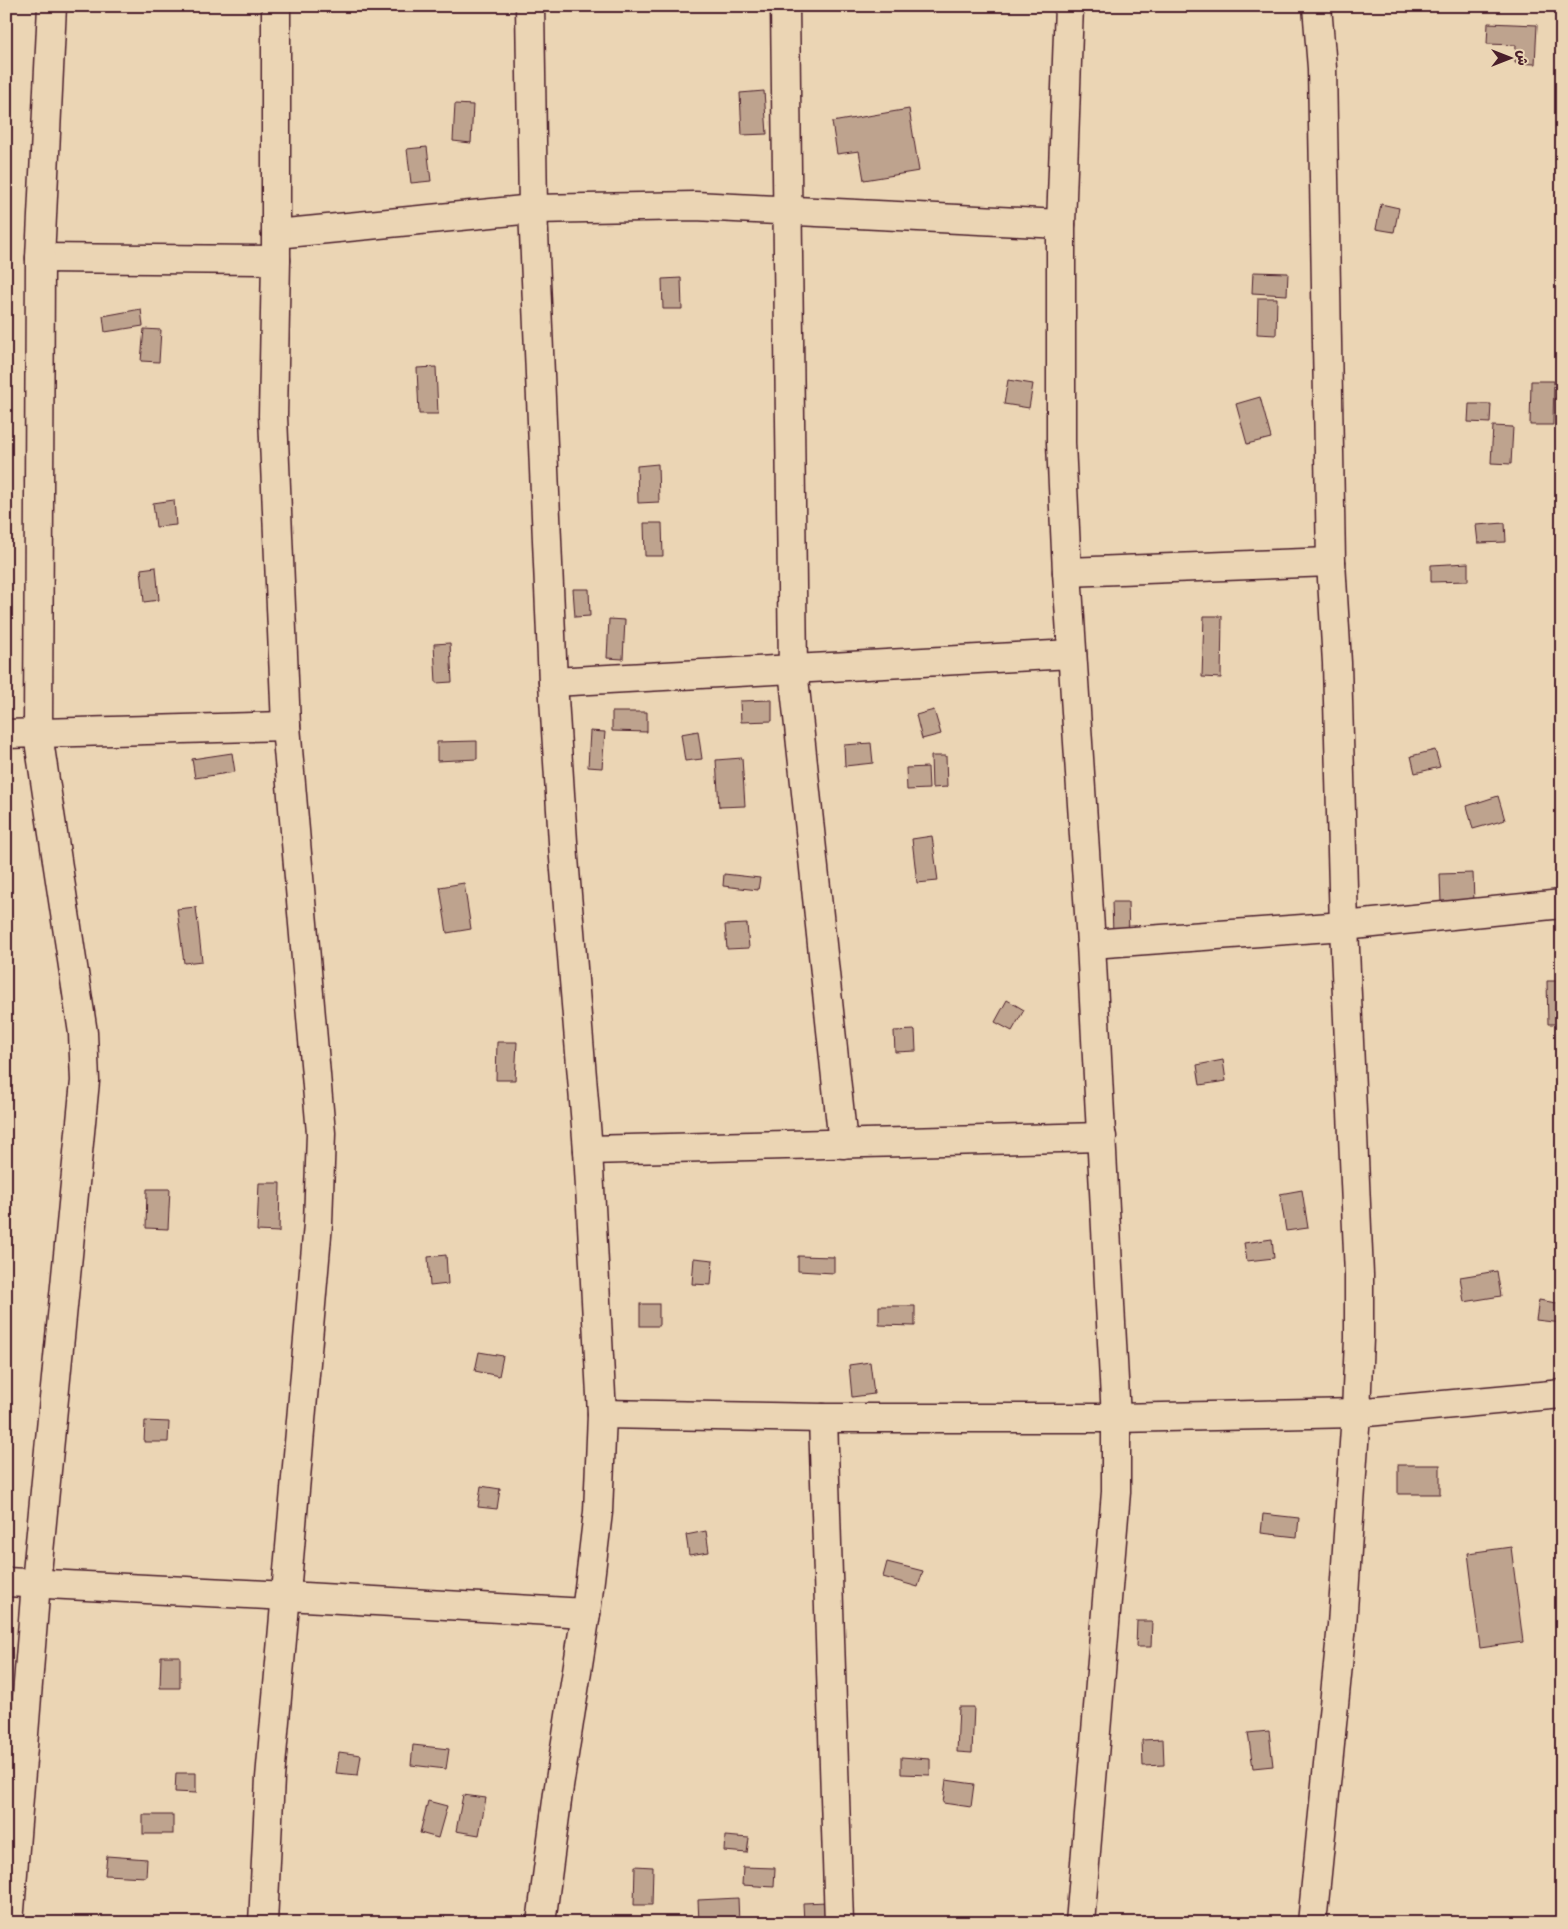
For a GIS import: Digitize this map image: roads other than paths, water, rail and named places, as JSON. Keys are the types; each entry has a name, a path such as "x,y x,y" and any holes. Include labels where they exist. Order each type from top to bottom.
{"street":[{"path":"9,1923 36,1583 85,1081 83,1033 38,734 40,258 52,6"},
{"path":"262,1923 270,1778 318,1224 321,1133 286,726 273,416 276,247 276,6"},
{"path":"530,6 533,209 553,682 564,858 588,1150 602,1414 598,1512 586,1613 558,1793 541,1923"},
{"path":"785,6 793,669 842,1144"},
{"path":"1069,6 1061,224 1061,443 1067,572 1102,1137 1116,1418 1116,1492 1080,1923"},
{"path":"1312,1923 1342,1634 1356,1413 1359,1275 1344,926 1337,673 1331,562 1322,68 1317,6"},
{"path":"40,258 276,247 533,209 695,206 1061,224"},
{"path":"1067,572 1331,562"},
{"path":"553,682 1072,654"},
{"path":"6,734 286,726"},
{"path":"1091,944 1344,926 1562,904"},
{"path":"588,1150 1102,1137"},
{"path":"602,1414 823,1418 1116,1418 1356,1413 1562,1394"},
{"path":"823,1418 839,1923"},
{"path":"6,1582 586,1613"}]}
